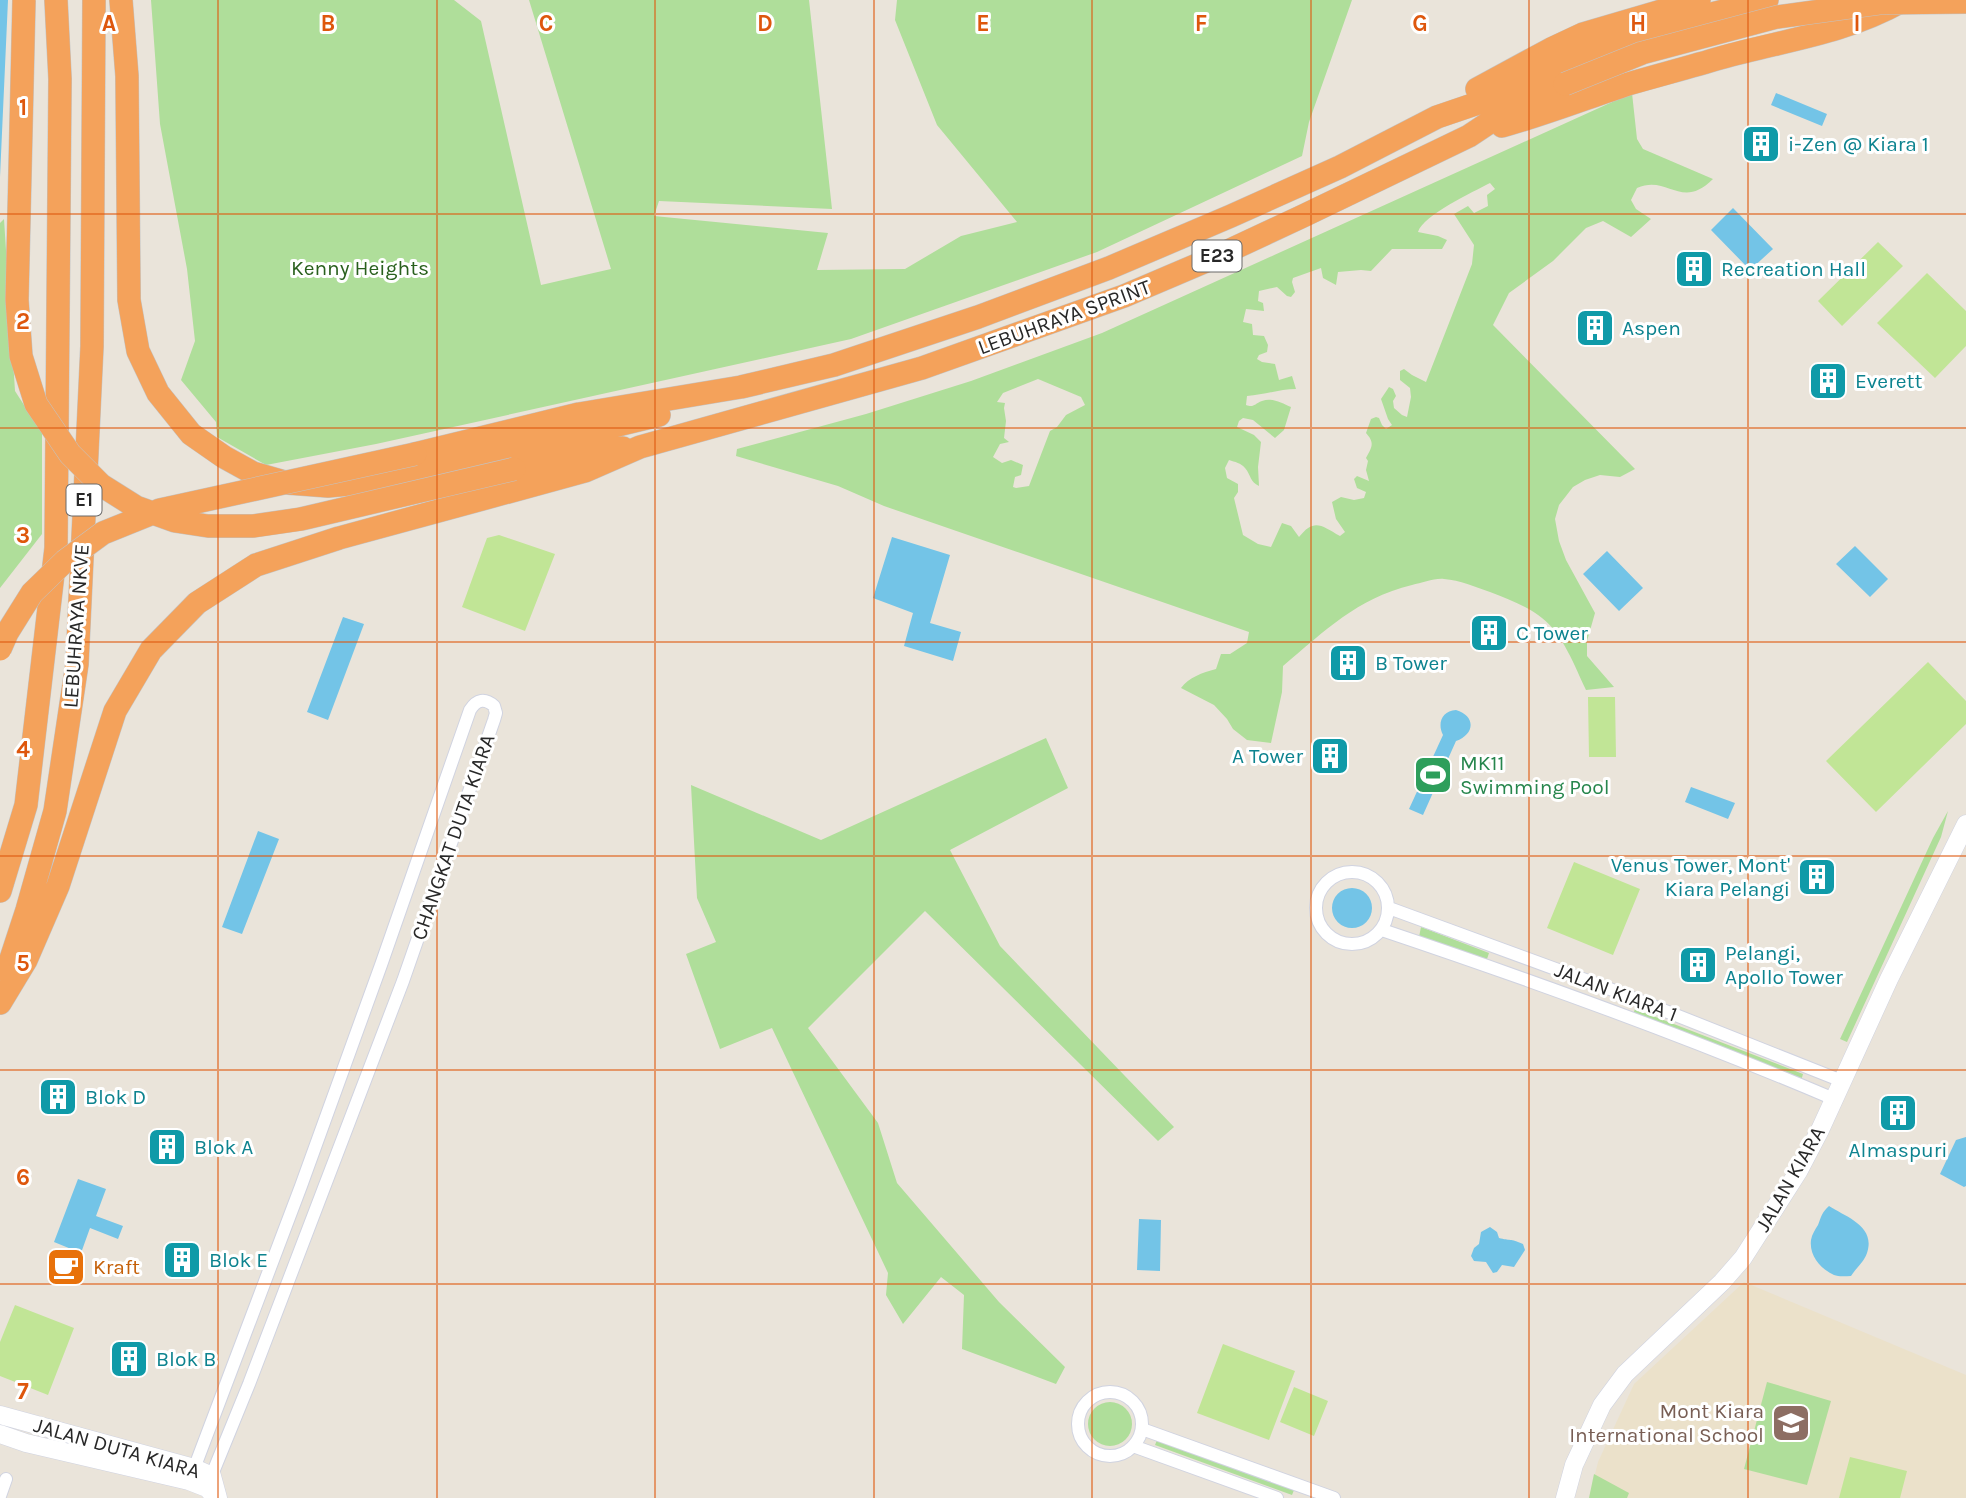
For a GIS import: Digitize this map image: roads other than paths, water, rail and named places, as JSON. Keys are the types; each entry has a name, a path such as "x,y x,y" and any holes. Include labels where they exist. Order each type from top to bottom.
{"highway":[{"path":"24,0 17,300 22,356 36,404 70,454 102,485 136,507 175,521 208,526 253,526 301,519 588,451 640,447"},
{"name":"LEBUHRAYA NKVE","path":"0,891 26,805 56,548 60,79 56,0"},
{"name":"LEBUHRAYA NKVE","path":"0,991 27,911 55,811 77,664 92,346 94,0"},
{"path":"121,0 127,76 129,300 138,351 158,393 191,434 224,457 253,473 288,483 328,486 371,482 678,410 741,387"},
{"path":"1437,117 1472,92 1583,34 1699,0"},
{"path":"1437,117 1487,100 1577,57 1692,19 1767,0"},
{"path":"1469,136 1724,57 1838,30 1905,0"},
{"path":"1469,136 1502,114 1565,84 1642,53 1777,17 1879,3 1965,2"},
{"name":"LEBUHRAYA SPRINT","path":"741,387 834,365 978,317 1109,268 1340,167 1437,117"},
{"name":"LEBUHRAYA SPRINT","path":"640,447 922,368 1124,296 1211,259 1469,136"},
{"path":"0,649 7,632 32,593 65,561 103,533 160,510 415,454 579,414 741,387"},
{"path":"0,1003 26,960 58,886 115,711 151,650 197,603 256,565 339,538 585,471 640,447"}],"main road":[{"name":"JALAN KIARA","path":"1565,1498 1574,1465 1602,1405 1625,1374 1722,1282 1743,1258 1798,1172 1888,979 1966,824"},
{"name":"JALAN DUTA KIARA","path":"0,1415 191,1475 213,1490"},
{"name":"JALAN DUTA KIARA","path":"0,1434 26,1443 191,1475"}],"street":[{"name":"CHANGKAT DUTA KIARA","path":"191,1475 301,1186 470,710 473,704 480,701 490,702 496,713 494,720 408,970 213,1490"},
{"path":"1353,872 1372,878 1387,896 1389,908 1382,930 1374,938 1352,945 1330,937 1317,917 1316,905 1324,886 1337,876 1353,872"},
{"name":"JALAN KIARA 1","path":"1389,908 1610,989 1842,1081"},
{"name":"JALAN KIARA 1","path":"1382,930 1603,1008 1834,1099"},
{"path":"1103,1392 1114,1392 1130,1399 1141,1416 1142,1429 1133,1446 1112,1456 1091,1450 1084,1443 1079,1431 1080,1412 1085,1403 1103,1392"},
{"path":"1142,1429 1334,1498"},
{"path":"1133,1446 1277,1498"},
{"path":"0,1496 6,1479"}],"water":[{"path":"0,0 8,0 0,177"},
{"path":"1776,93 1827,114 1822,126 1771,105"},
{"path":"1733,208 1773,249 1750,270 1711,230"},
{"path":"892,537 950,555 930,623 961,632 953,661 904,646 913,613 873,598"},
{"path":"1855,546 1888,579 1870,597 1836,564"},
{"path":"1607,551 1643,588 1619,611 1583,574"},
{"path":"343,617 364,624 328,720 307,712"},
{"name":"MK11 Swimming Pool","path":"1456,710 1467,716 1470,730 1456,741 1423,815 1409,809 1443,735 1442,718"},
{"path":"1691,787 1735,803 1728,819 1685,802"},
{"path":"258,831 279,839 242,934 222,927"},
{"path":"1352,888 1360,889 1366,894 1371,900 1371,916 1366,922 1360,927 1352,928 1344,927 1338,922 1333,916 1332,908 1333,900 1338,894 1344,889"},
{"path":"1966,1137 1964,1187 1940,1174 1956,1140"},
{"path":"78,1179 106,1189 96,1216 123,1226 118,1239 90,1228 81,1253 54,1242"},
{"path":"1829,1206 1858,1224 1867,1236 1867,1253 1851,1276 1838,1276 1829,1272 1820,1266 1812,1251 1812,1236"},
{"path":"1139,1219 1161,1220 1160,1271 1137,1270"},
{"path":"1490,1227 1497,1232 1499,1238 1523,1244 1525,1250 1514,1267 1502,1265 1493,1273 1486,1262 1474,1261 1471,1256 1479,1244 1481,1232"}],"place":[{"name":"i-Zen @ Kiara 1","path":"1761,144"},
{"name":"Recreation Hall","path":"1694,269"},
{"name":"Aspen","path":"1595,328"},
{"name":"Everett","path":"1828,381"},
{"name":"C Tower","path":"1489,633"},
{"name":"B Tower","path":"1348,663"},
{"name":"A Tower","path":"1330,756"},
{"name":"MK11 Swimming Pool","path":"1433,775"},
{"name":"Venus Tower, Mont' Kiara Pelangi","path":"1817,877"},
{"name":"Pelangi, Apollo Tower","path":"1698,965"},
{"name":"Blok D","path":"58,1097"},
{"name":"Almaspuri","path":"1898,1113"},
{"name":"Blok A","path":"167,1147"},
{"name":"Blok E","path":"182,1260"},
{"name":"Kraft","path":"66,1267"},
{"name":"Blok B","path":"129,1359"},
{"name":"Mont Kiara International School","path":"1791,1423"}],"park label":[{"name":"Kenny Heights","path":"360,268"}]}
